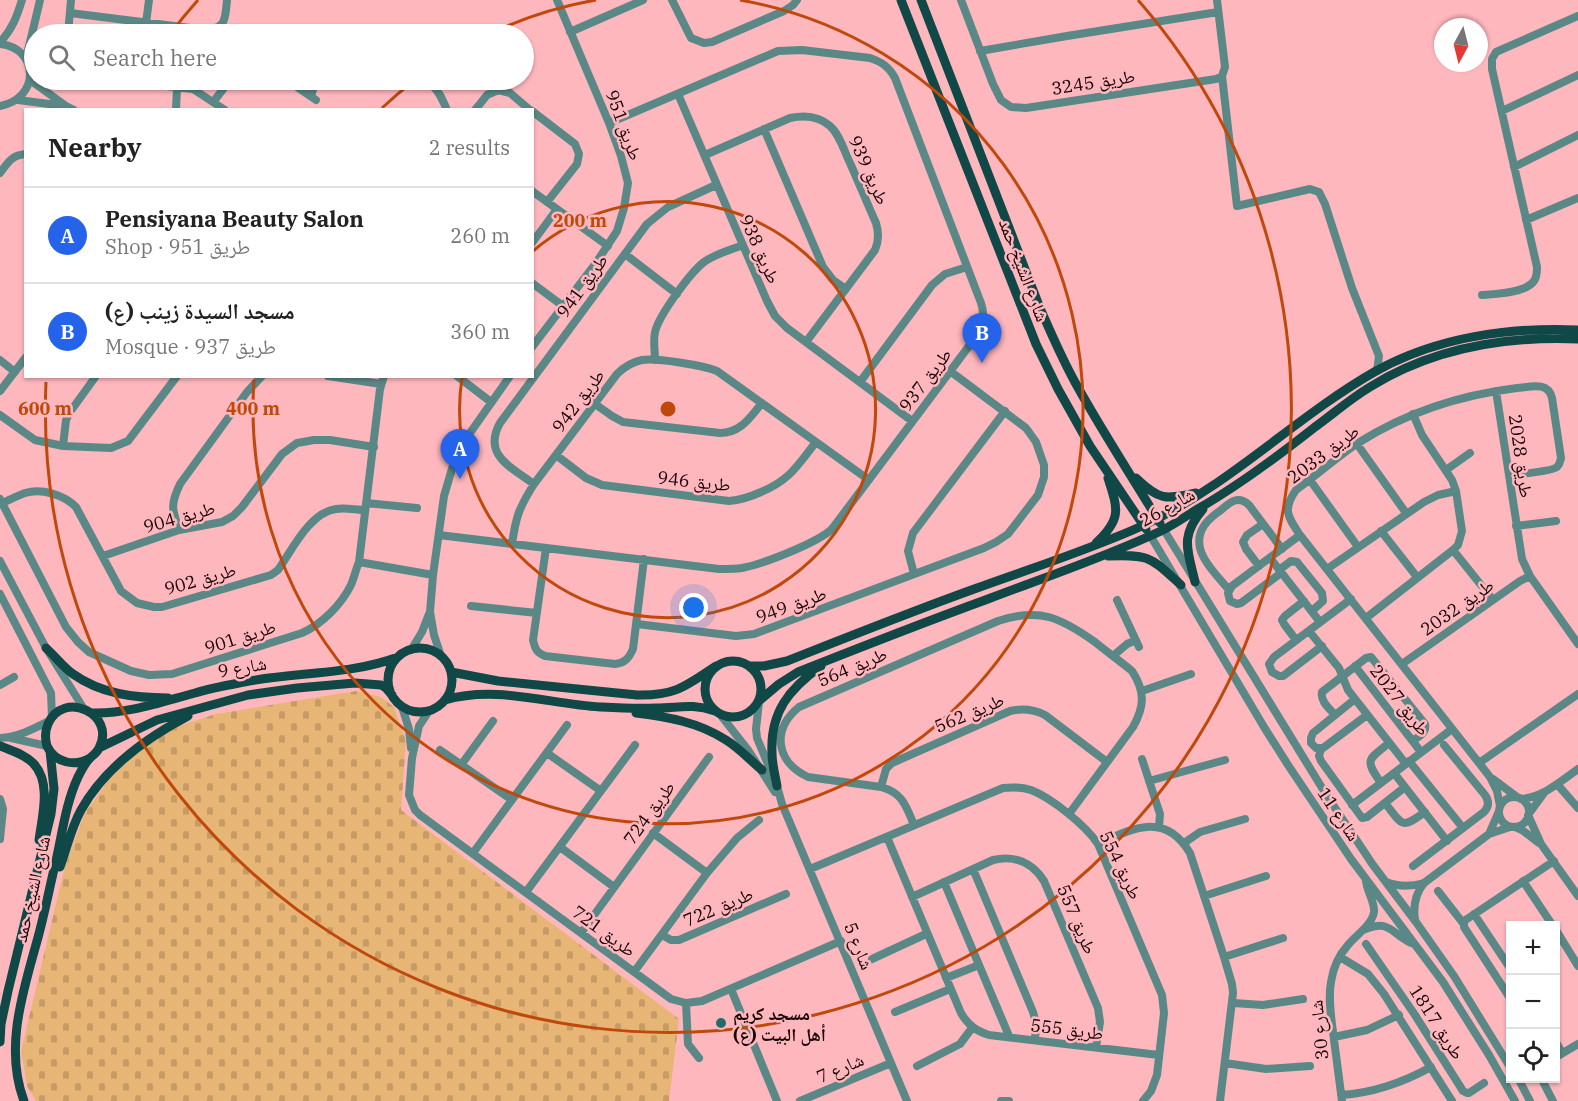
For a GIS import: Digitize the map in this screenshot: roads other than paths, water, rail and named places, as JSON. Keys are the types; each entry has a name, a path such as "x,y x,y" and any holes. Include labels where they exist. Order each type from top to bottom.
{"main road":[{"name":"شارع الشيخ حمد","path":"901,0 1036,344 1090,446 1150,535"},
{"name":"شارع الشيخ حمد","path":"921,0 1040,308 1075,382 1164,530"},
{"name":"شارع 26","path":"750,666 764,666 787,661 963,593 1090,548 1144,525 1204,492 1304,418 1390,364 1432,348 1475,336 1535,329 1578,330"},
{"name":"شارع 26","path":"759,701 798,672 1164,530 1261,468 1368,388 1407,368 1448,352 1491,343 1536,338 1578,339"},
{"path":"1090,548 1112,527 1115,517 1115,500 1104,467"},
{"path":"1127,469 1150,491 1162,496 1178,498 1204,492"},
{"path":"1195,582 1187,547 1188,534 1194,521 1209,503"},
{"path":"1099,557 1133,555 1149,558 1181,585"},
{"path":"46,648 71,673 107,691 140,697 180,697"},
{"path":"427,649 441,656 451,672 452,687 445,700 438,707 429,711 415,712 402,706 392,695 388,680 398,657 411,650 427,649"},
{"name":"شارع 9","path":"88,711 121,712 245,682 371,666 398,657"},
{"path":"777,786 771,754 778,713 793,690 807,676 832,658"},
{"path":"451,672 498,681 653,695 669,693 684,687 716,666 729,660 737,660 750,666 760,678 762,693 753,709 737,717 727,717 698,706 688,705 659,708 598,707"},
{"path":"716,666 710,672 704,688 709,704 717,712"},
{"name":"شارع 9","path":"99,748 157,720 248,695 355,683 381,685 392,695"},
{"path":"445,700 483,694 598,707 680,720 698,725 726,740 762,770"},
{"path":"69,707 88,711 98,720 102,729 99,748 90,758 76,763 57,758 49,748 45,736 50,719 59,711 69,707"},
{"path":"48,894 81,810 96,788 137,747 201,709"},
{"path":"0,746 20,754 34,764 43,782 44,807 32,892"},
{"name":"شارع الشيخ حمد","path":"0,1042 8,991 52,806 54,789 49,748"},
{"name":"شارع الشيخ حمد","path":"24,1101 15,1058 16,1026 69,798 90,758"},
{"path":"0,1004 6,979 20,942"}],"street":[{"path":"22,0 14,23 0,43 14,48 24,56"},
{"path":"34,24 40,0"},
{"path":"69,24 71,0"},
{"path":"146,23 149,0"},
{"path":"221,24 225,19 227,0"},
{"name":"طريق 951","path":"534,344 617,231 628,183 609,123 557,0"},
{"path":"672,0 691,38 704,43 712,42 784,11 797,0"},
{"name":"طريق 3245","path":"960,0 1001,100 1011,107 1026,108 1048,105 1216,79 1222,76"},
{"path":"1217,0 1225,67 1222,76 1237,206 1310,189 1319,192 1352,288 1379,356 1377,371"},
{"path":"570,32 640,1"},
{"path":"981,51 1218,12"},
{"path":"70,13 154,24"},
{"path":"1482,295 1523,289 1534,282 1537,275 1492,69 1492,59 1496,52 1578,16"},
{"name":"طريق 937","path":"439,535 725,569 744,568 757,564 817,540 828,533 978,334 983,321 983,308 895,78 885,65 870,58 786,50 771,54 609,123"},
{"path":"1502,111 1578,75"},
{"path":"0,112 25,90"},
{"path":"44,90 70,108"},
{"path":"176,108 177,90"},
{"path":"195,90 223,108"},
{"path":"214,101 222,90"},
{"path":"302,90 314,98 315,90"},
{"path":"438,90 446,108"},
{"path":"477,108 487,95 498,90 506,91 528,108"},
{"name":"طريق 938","path":"678,94 771,309 781,323 912,421"},
{"path":"0,106 14,102 70,108"},
{"path":"534,112 575,144 579,154 577,164 547,202"},
{"name":"طريق 939","path":"705,155 790,118 807,116 830,126 840,140 876,223 879,232 878,241 875,250 806,342"},
{"path":"764,129 823,267 833,280 846,290"},
{"path":"1514,167 1578,135"},
{"path":"0,172 10,158 24,154"},
{"name":"طريق 941","path":"534,484 501,459 494,445 496,430 647,224 675,202 716,185"},
{"path":"534,192 608,246"},
{"path":"1526,220 1578,198"},
{"path":"534,240 557,209"},
{"path":"655,360 656,328 677,294 704,262 743,245"},
{"path":"625,254 677,294"},
{"path":"860,382 932,285 945,274 967,267"},
{"path":"534,284 563,306"},
{"path":"1379,356 1390,364"},
{"path":"0,360 15,372"},
{"path":"0,391 24,360"},
{"name":"طريق 942","path":"512,543 522,502 534,484 622,369 638,361 655,360 711,368 723,374 869,480"},
{"name":"طريق 949","path":"637,624 736,636 754,634 996,542 1012,529 1038,495 1043,483 1044,465 1036,442 1026,428 950,371"},
{"path":"63,446 66,420 95,378"},
{"path":"0,415 35,440 63,446 111,448 128,441 175,378"},
{"path":"179,530 172,510 173,498 180,484 247,392 260,378"},
{"path":"355,378 382,380"},
{"path":"460,378 491,402"},
{"path":"441,656 430,612 444,496 454,462 470,433 509,378"},
{"name":"طريق 901","path":"1,501 66,627 78,642 88,652 131,671 149,675 172,674 310,630 340,601 351,585 359,562 382,380"},
{"name":"طريق 2033","path":"1499,809 1497,791 1490,777 1300,535 1290,520 1288,507 1296,490 1357,444 1385,427 1413,414 1463,398 1496,391 1541,386 1548,390 1552,398 1560,462 1558,466 1550,470 1509,475"},
{"name":"طريق 2028","path":"1496,391 1522,559 1530,576 1576,638"},
{"path":"595,404 612,416 629,423 720,433 740,428 762,403"},
{"path":"914,574 909,551 913,534 1005,411"},
{"path":"1366,618 1453,550 1461,538 1456,491 1452,480 1422,435 1413,414"},
{"name":"طريق 904","path":"103,556 179,530 222,522 233,516 282,454 297,443 330,440 374,447"},
{"name":"طريق 946","path":"556,455 586,478 602,485 729,501 747,498 783,481 816,442"},
{"path":"1357,444 1406,513"},
{"path":"1446,470 1470,453"},
{"path":"1310,480 1358,547"},
{"path":"1327,569 1406,513 1431,498 1456,491"},
{"name":"طريق 902","path":"1,501 27,492 42,492 70,501 76,507 121,591 137,603 154,607 271,574 278,570 310,524 320,515 336,509 366,506 417,508"},
{"path":"1229,590 1202,553 1200,537 1209,518 1230,502 1240,499 1246,502 1282,549"},
{"name":"طريق 2028","path":"1516,526 1556,521"},
{"path":"1259,566 1243,542 1247,535 1263,524"},
{"name":"شارع 11","path":"1164,530 1327,796 1373,865 1454,976 1506,1060"},
{"path":"1381,531 1417,578"},
{"name":"شارع 11","path":"1150,535 1264,727 1365,879 1443,982 1467,1018 1515,1101"},
{"path":"1300,535 1229,590 1228,597 1230,601 1241,603 1291,561 1297,562 1322,593 1323,601 1312,611"},
{"path":"546,548 533,640 539,654 545,656 615,664 625,661 633,649 644,560"},
{"path":"1453,550 1493,600"},
{"path":"1270,558 1320,622"},
{"path":"0,561 46,648 88,711"},
{"path":"359,562 433,575"},
{"name":"طريق 2032","path":"1402,664 1530,576"},
{"path":"0,594 51,693 50,719 10,738"},
{"path":"1322,646 1283,676 1275,675 1270,668 1271,660 1351,599"},
{"path":"1113,656 1127,644 1137,644 1117,600"},
{"path":"1296,640 1282,620 1304,601"},
{"path":"471,606 537,613"},
{"path":"411,650 430,612"},
{"name":"طريق 564","path":"914,825 903,800 889,789 822,780 798,773 784,756 781,745 784,723 790,714 799,707 1011,616 1037,615 1063,621 1132,671 1142,691"},
{"name":"طريق 2027","path":"1309,631 1339,668 1345,686 1367,715 1463,828"},
{"path":"1335,715 1323,701 1322,694 1367,657 1373,658 1425,724 1424,733 1413,741"},
{"name":"طريق 2027","path":"1355,666 1421,752"},
{"path":"1069,814 1133,727 1142,704 1142,691 1191,674"},
{"path":"0,685 14,677"},
{"path":"1479,763 1578,694"},
{"name":"طريق 2027","path":"1355,699 1312,735 1312,745 1321,749 1367,715"},
{"name":"شارع 5","path":"759,701 757,738 782,804"},
{"name":"طريق 721","path":"402,706 409,729 412,758"},
{"name":"طريق 562","path":"881,787 886,769 892,763 1019,709 1037,711 1045,715 1107,762"},
{"name":"طريق 721","path":"429,711 419,726 412,758 409,795 415,810 671,999 686,1003"},
{"name":"شارع 5","path":"717,712 748,750 782,804 907,1101"},
{"path":"461,765 493,721"},
{"path":"472,853 567,725"},
{"path":"1352,805 1452,729"},
{"path":"0,738 10,738 49,748"},
{"name":"طريق 2027","path":"1381,783 1370,769 1370,761 1389,743"},
{"path":"526,892 635,745"},
{"name":"طريق 2027","path":"1413,867 1484,812 1487,807 1488,801 1485,795 1444,745"},
{"path":"1321,749 1319,759 1360,817 1365,818 1405,787"},
{"path":"440,750 512,800"},
{"path":"547,753 601,791"},
{"name":"طريق 724","path":"581,933 708,757"},
{"path":"1142,759 1160,814 1159,827"},
{"path":"1149,781 1225,760"},
{"path":"1489,834 1499,809 1507,799 1529,799 1544,793 1578,769"},
{"path":"1394,773 1447,841"},
{"name":"طريق 2033","path":"1490,777 1519,799"},
{"path":"1557,784 1578,808"},
{"name":"طريق 554","path":"810,869 993,792 1013,787 1033,791 1069,814 1098,844 1162,995 1164,1013 1155,1084 1143,1101"},
{"path":"1416,922 1414,903 1424,883 1489,834 1522,824 1544,793"},
{"path":"0,799 3,809 0,839"},
{"path":"1519,799 1527,806 1528,815 1541,844 1578,896"},
{"path":"1385,803 1400,821 1406,824 1425,812"},
{"path":"1499,809 1502,821 1541,844"},
{"path":"1184,843 1200,832 1245,819"},
{"name":"طريق 722","path":"634,972 707,873 736,838 759,820"},
{"path":"1098,844 1129,830 1148,826 1159,827 1184,843 1190,853 1232,984 1233,1004 1220,1101"},
{"name":"طريق 722","path":"653,833 707,873"},
{"path":"886,837 950,989 961,1013 972,1028 960,1044 917,1066"},
{"path":"560,847 614,887"},
{"name":"طريق 557","path":"912,897 993,860 1009,858 1026,863 1039,873 1098,1008 1100,1022 1096,1047"},
{"path":"1506,992 1464,927 1468,918 1554,861"},
{"path":"973,869 1034,1012 1035,1040"},
{"path":"1204,896 1266,876"},
{"name":"شارع 30","path":"1342,1098 1329,997 1334,969 1340,957 1362,931 1374,912 1365,879"},
{"path":"1523,881 1550,921"},
{"path":"944,882 1009,1036"},
{"path":"1386,882 1407,886 1424,883"},
{"path":"1438,891 1468,918 1506,963"},
{"name":"طريق 722","path":"662,934 671,940 679,940 786,894"},
{"path":"1362,931 1384,926 1415,945"},
{"path":"872,959 926,934"},
{"path":"1560,937 1578,966"},
{"path":"1224,957 1283,938"},
{"path":"699,1058 688,1044 686,1003 702,1001 841,941"},
{"name":"طريق 1817","path":"1366,944 1463,1091 1467,1094 1484,1083"},
{"name":"طريق 1817","path":"1340,957 1368,974 1384,993 1452,1101"},
{"path":"946,978 979,965"},
{"name":"طريق 1817","path":"1384,993 1395,985"},
{"path":"731,988 777,1101"},
{"path":"895,1012 950,989"},
{"path":"1233,1004 1263,1005 1303,999"},
{"name":"طريق 1817","path":"1334,1037 1367,1030 1399,1015"},
{"name":"طريق 555","path":"972,1028 989,1035 1159,1056"},
{"path":"1560,1054 1578,1044"},
{"name":"شارع 7","path":"800,1101 812,1099 891,1063"},
{"path":"1225,1063 1266,1069 1310,1066"},
{"name":"طريق 1817","path":"1342,1098 1373,1090 1431,1067"},
{"name":"طريق 1817","path":"1441,1083 1453,1076"},
{"path":"1521,1083 1530,1101"},
{"path":"1544,1083 1553,1101"},
{"path":"1001,1101 1009,1101"}],"place":[{"name":"مسجد السيدة زينب (ع)","path":"982,363"},
{"name":"Pensiyana Beauty Salon","path":"460,479"},
{"name":"مسجد كريم أهل البيت (ع)","path":"721,1023"}]}
